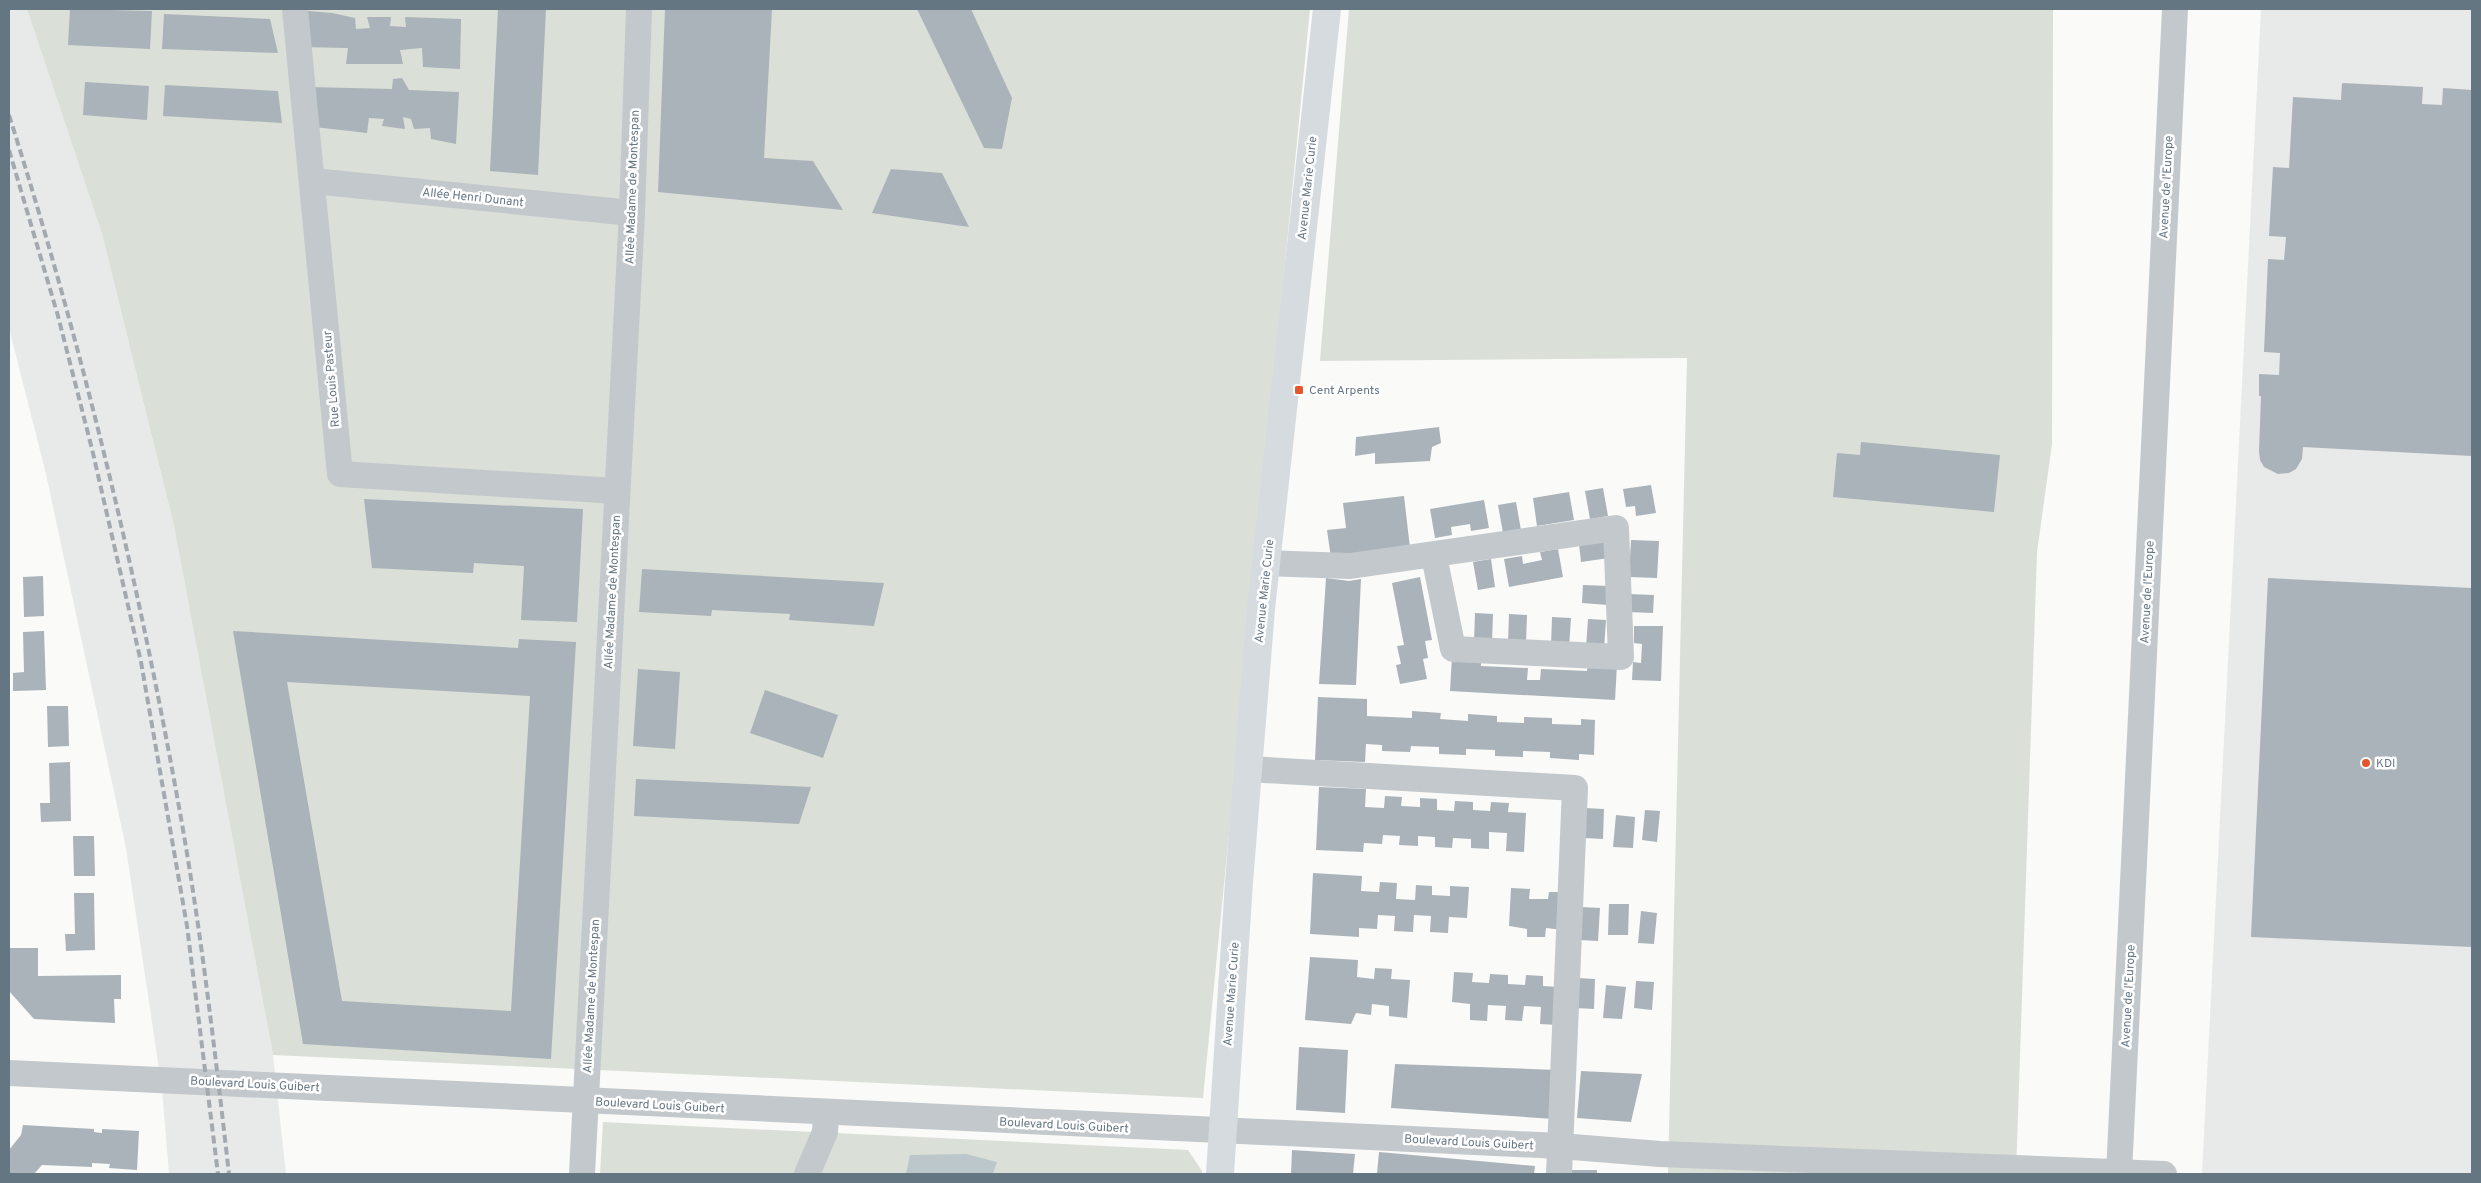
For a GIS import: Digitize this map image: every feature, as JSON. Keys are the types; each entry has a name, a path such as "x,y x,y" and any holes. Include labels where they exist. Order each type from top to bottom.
{"main road":[{"name":"Avenue Marie Curie","path":"1220,1174 1248,769 1266,563 1327,9"}],"street":[{"name":"Rue Louis Pasteur","path":"294,9 313,181 340,474 617,491"},
{"name":"Allée Madame de Montespan","path":"582,1174 632,214 639,9"},
{"name":"Avenue de l'Europe","path":"2119,1173 2175,9"},
{"name":"Allée Henri Dunant","path":"313,181 632,214"},
{"path":"1266,563 1350,566 1434,556 1616,528 1621,657 1453,649 1434,556"},
{"path":"1248,769 1575,788 1559,1174"},
{"name":"Boulevard Louis Guibert","path":"9,1073 1222,1132 1560,1146 1660,1154 2164,1174"},
{"path":"807,1174 825,1132 826,1113"}],"shaded area":[{"path":"9,9 27,9 102,234 174,526 273,1055 286,1174 169,1174 162,1089 126,848 46,474 9,328"},
{"path":"27,9 1310,9 1203,1098 273,1055 174,526 102,234"},
{"path":"1349,9 2053,9 2052,444 2037,552 2016,1174 1668,1174 1687,358 1320,361"},
{"path":"2261,9 2472,9 2472,1174 2202,1174"},
{"path":"603,1122 1188,1150 1202,1171 1202,1174 600,1174"},
{"path":"966,1154 997,1162 993,1173 906,1174 910,1155"}],"building":[{"path":"70,9 152,11 150,49 68,45"},
{"path":"498,9 546,9 538,175 490,171"},
{"path":"665,9 772,9 764,158 813,161 843,210 658,192"},
{"path":"917,9 971,9 1012,98 1002,149 984,148"},
{"path":"298,10 332,13 355,18 356,29 370,28 367,17 391,17 390,26 406,27 405,17 461,19 460,69 423,67 422,48 400,50 403,64 346,64 348,48 299,47"},
{"path":"164,14 270,19 278,53 162,49"},
{"path":"402,78 409,90 459,92 456,144 431,139 430,128 414,129 411,119 403,117 405,129 382,126 384,119 369,118 367,133 314,127 308,87 392,89 393,79"},
{"path":"85,82 149,86 147,120 83,115"},
{"path":"2342,83 2423,87 2422,104 2442,105 2443,88 2472,90 2472,456 2303,447 2302,459 2296,469 2289,473 2278,474 2264,467 2260,460 2259,451 2261,396 2259,396 2259,374 2279,375 2280,353 2264,352 2268,259 2284,260 2286,237 2269,236 2273,167 2289,168 2293,97 2341,100"},
{"path":"165,85 278,91 282,123 163,116"},
{"path":"891,169 942,173 969,227 872,213"},
{"path":"1439,427 1441,443 1432,447 1430,461 1375,464 1375,453 1355,456 1356,437"},
{"path":"1861,442 2000,455 1994,512 1833,497 1837,453 1860,455"},
{"path":"1651,485 1656,513 1636,516 1635,506 1626,507 1623,489"},
{"path":"1603,488 1608,516 1590,519 1585,491"},
{"path":"1569,492 1574,520 1537,526 1533,498"},
{"path":"1404,496 1410,548 1331,558 1327,530 1346,528 1343,503"},
{"path":"364,499 583,509 577,622 521,620 524,566 474,563 473,573 372,568"},
{"path":"1484,500 1489,528 1471,531 1470,524 1451,527 1452,535 1435,538 1430,509"},
{"path":"1516,502 1521,530 1503,533 1498,505"},
{"path":"1607,540 1609,558 1581,562 1579,544"},
{"path":"1631,540 1659,541 1657,578 1629,577"},
{"path":"1558,549 1563,577 1509,587 1504,559 1522,556 1523,564 1542,560 1540,552"},
{"path":"1491,559 1495,587 1478,590 1473,562"},
{"path":"642,569 884,583 874,626 789,620 790,614 712,610 711,616 639,612"},
{"path":"43,576 44,616 24,617 23,577"},
{"path":"1420,577 1432,640 1425,641 1428,658 1423,659 1427,679 1400,684 1396,665 1401,664 1397,646 1404,645 1392,583"},
{"path":"1326,578 1349,581 1361,579 1356,685 1319,684"},
{"name":"KDI","path":"2268,578 2472,588 2472,947 2251,937"},
{"path":"1583,585 1609,586 1608,605 1582,603"},
{"path":"1628,594 1654,595 1653,613 1627,612"},
{"path":"1475,613 1493,614 1492,643 1474,642"},
{"path":"1509,614 1527,615 1526,644 1508,643"},
{"path":"1552,617 1571,618 1569,647 1551,646"},
{"path":"1588,619 1606,620 1604,649 1586,648"},
{"path":"1634,626 1663,626 1661,681 1632,680 1633,662 1641,663 1642,644 1634,643"},
{"path":"44,631 46,690 13,691 13,673 24,672 23,632"},
{"path":"233,631 518,648 519,639 576,642 551,1059 303,1044","holes":["287,682 530,696 511,1011 342,1001"]},
{"path":"1452,656 1481,658 1481,666 1528,668 1527,680 1540,680 1541,669 1587,671 1588,663 1617,665 1615,700 1450,691"},
{"path":"638,669 680,672 675,749 633,746"},
{"path":"765,690 838,715 823,758 750,733"},
{"path":"1318,697 1367,699 1367,716 1412,718 1412,711 1441,713 1440,719 1468,721 1468,714 1497,716 1497,722 1524,723 1524,717 1552,718 1552,724 1581,725 1581,719 1595,720 1594,755 1579,754 1579,760 1550,758 1550,752 1523,751 1523,757 1495,756 1495,750 1466,749 1466,755 1439,754 1439,747 1411,746 1410,752 1382,751 1382,745 1366,744 1365,762 1315,760"},
{"path":"47,706 68,706 69,746 48,747"},
{"path":"70,762 71,821 41,822 40,803 50,803 49,763"},
{"path":"636,779 811,787 799,824 634,816"},
{"path":"1319,787 1366,789 1365,807 1384,808 1385,796 1402,797 1401,806 1420,807 1420,798 1437,799 1437,810 1454,811 1455,801 1473,802 1473,810 1490,811 1491,802 1509,803 1508,812 1526,813 1524,852 1506,851 1507,833 1489,832 1489,849 1471,848 1471,839 1453,838 1452,848 1435,847 1435,837 1418,836 1418,846 1399,845 1400,836 1383,835 1382,844 1364,843 1363,852 1316,850"},
{"path":"1585,808 1604,809 1603,839 1584,838"},
{"path":"1645,810 1660,811 1657,842 1642,840"},
{"path":"1616,815 1635,817 1633,848 1613,847"},
{"path":"73,836 94,836 95,876 74,876"},
{"path":"1313,873 1362,876 1361,891 1379,892 1380,882 1397,883 1396,899 1415,900 1416,885 1432,886 1432,895 1450,896 1450,886 1469,887 1467,918 1449,917 1448,933 1430,932 1431,916 1414,915 1413,932 1394,931 1395,916 1378,915 1377,929 1359,928 1359,937 1310,934"},
{"path":"1511,888 1530,889 1529,899 1548,899 1549,892 1564,892 1563,930 1546,928 1545,937 1527,937 1527,929 1509,926"},
{"path":"74,893 94,893 95,950 66,951 65,934 75,934"},
{"path":"1609,904 1629,904 1628,935 1608,935"},
{"path":"1581,907 1600,908 1598,941 1579,940"},
{"path":"1641,911 1657,913 1654,944 1638,943"},
{"path":"9,948 38,948 38,976 121,975 121,999 114,999 115,1023 34,1019 9,991"},
{"path":"1310,957 1358,960 1357,977 1374,979 1375,968 1392,969 1391,979 1410,980 1407,1018 1389,1016 1389,1006 1372,1004 1371,1015 1356,1013 1351,1024 1305,1020"},
{"path":"1454,972 1473,973 1472,982 1489,983 1490,974 1508,975 1508,984 1525,985 1526,975 1543,976 1543,986 1560,987 1558,1025 1540,1024 1541,1007 1524,1006 1522,1021 1505,1020 1506,1006 1488,1005 1487,1021 1470,1020 1470,1004 1452,1002"},
{"path":"1577,978 1595,979 1594,1009 1575,1008"},
{"path":"1636,981 1654,982 1652,1010 1634,1008"},
{"path":"1606,985 1626,987 1622,1019 1603,1018"},
{"path":"1299,1047 1348,1050 1345,1113 1296,1110"},
{"path":"1395,1064 1557,1070 1554,1119 1391,1108"},
{"path":"1581,1071 1642,1074 1631,1122 1577,1118"},
{"path":"23,1125 94,1129 94,1132 102,1133 102,1129 139,1131 137,1170 109,1168 110,1164 92,1163 92,1167 42,1165 34,1174 9,1174 9,1150 21,1135"},
{"path":"1292,1150 1355,1154 1353,1174 1291,1174"},
{"path":"1379,1152 1535,1166 1534,1174 1377,1174"},
{"path":"1570,1170 1597,1170 1597,1174 1570,1174"}],"railway":[{"path":"9,115 60,286 83,372 126,545 145,632 163,719 194,899 213,1036 229,1174"},
{"path":"9,150 58,316 92,449 141,662 187,926 218,1174"}],"place":[{"name":"Cent Arpents","path":"1299,390"},
{"name":"KDI","path":"2366,763"}]}
